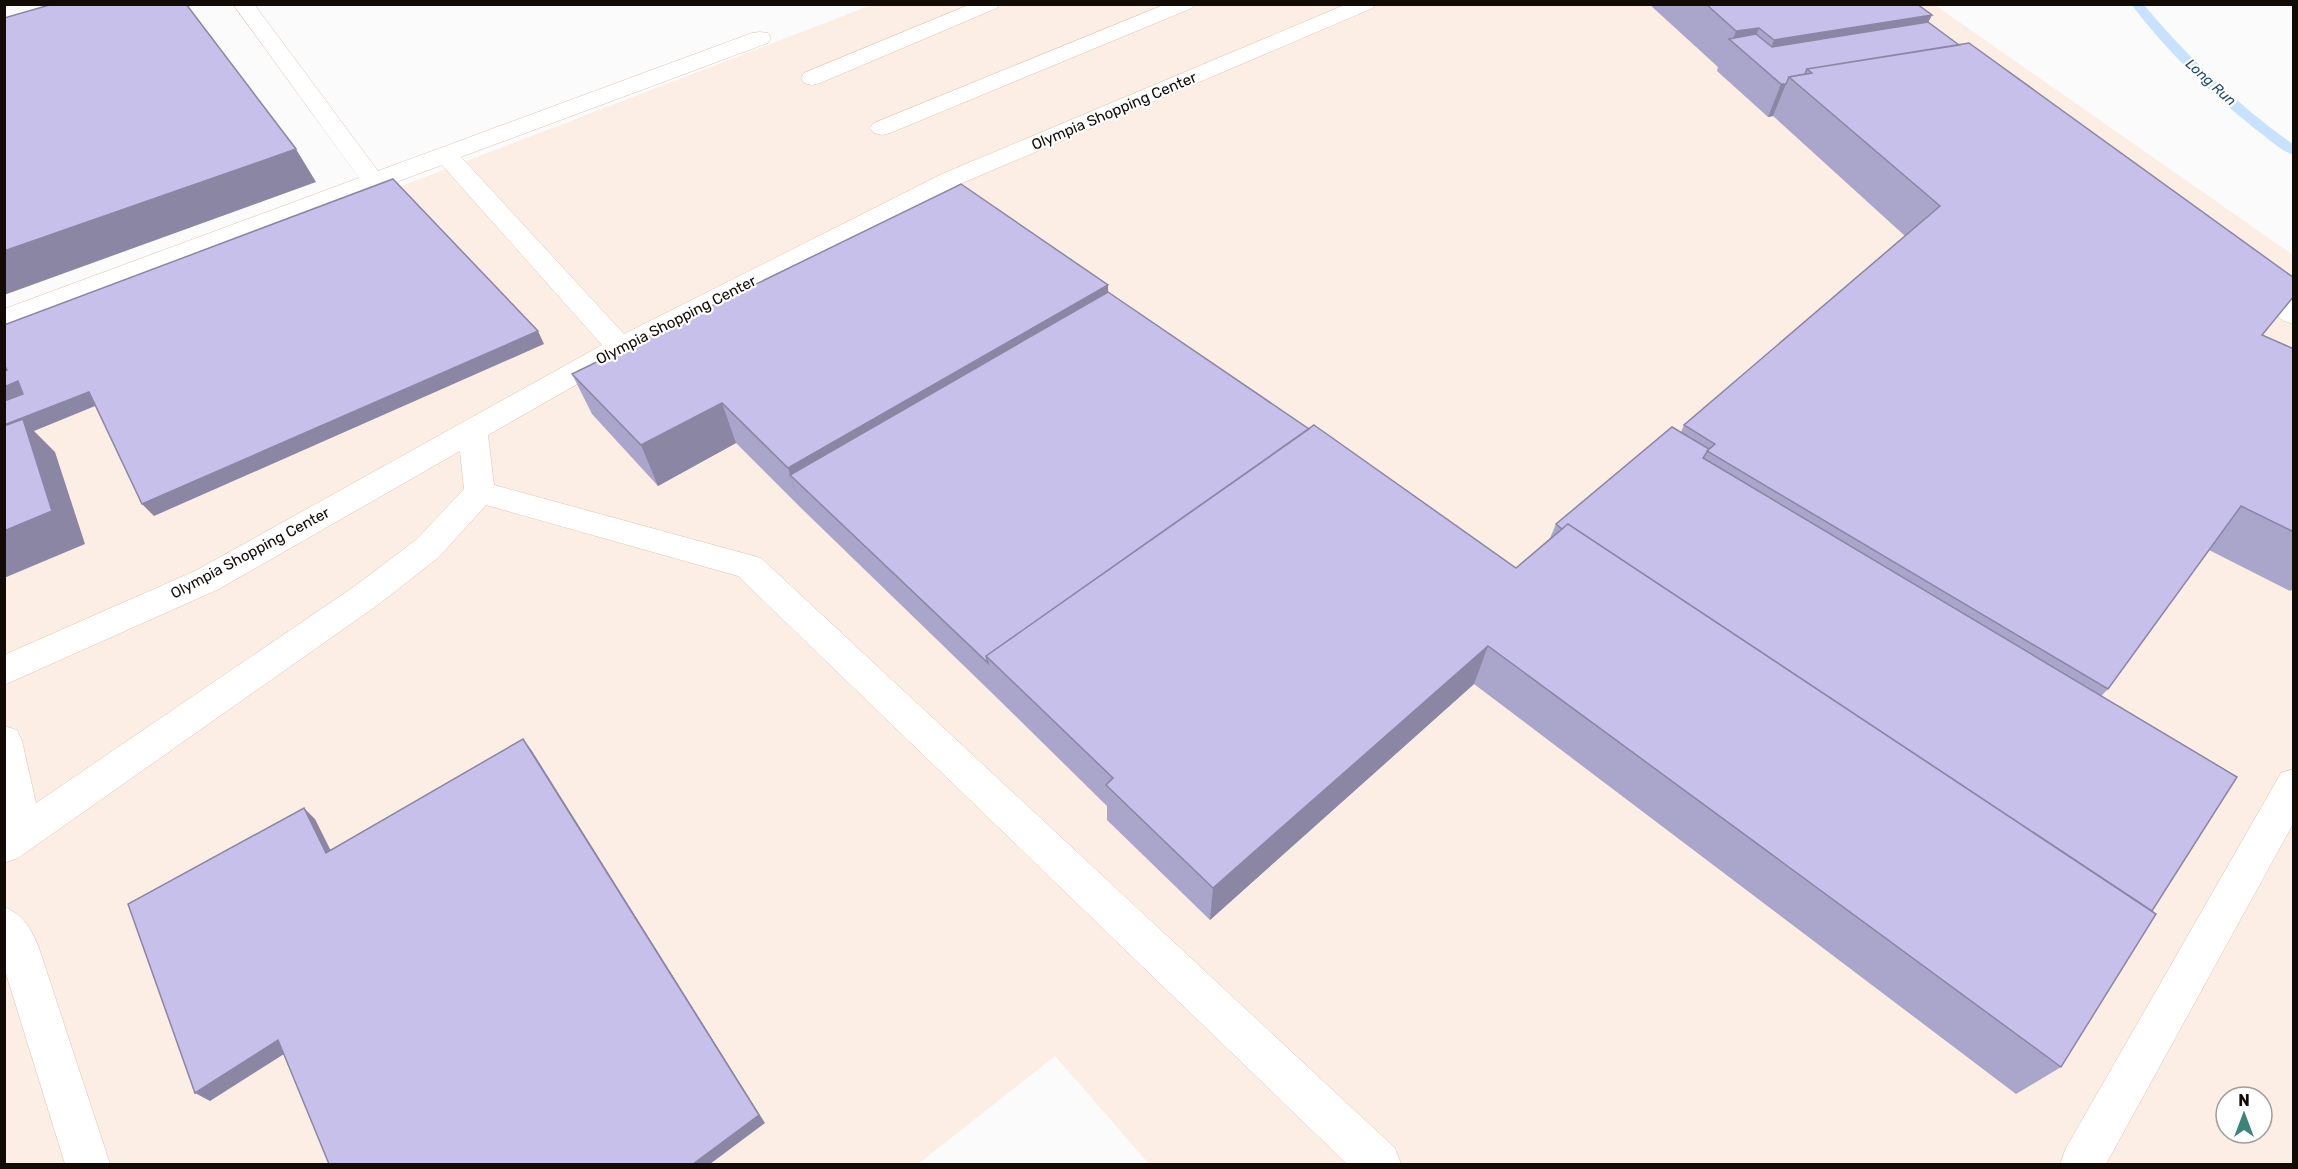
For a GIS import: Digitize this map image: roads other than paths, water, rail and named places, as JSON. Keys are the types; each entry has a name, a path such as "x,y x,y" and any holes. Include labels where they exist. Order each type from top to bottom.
{"street":[{"path":"243,4 374,182"},
{"path":"812,78 990,4"},
{"path":"882,128 1185,4"},
{"name":"Olympia Shopping Center","path":"4,671 207,580 620,347 951,179 1357,6"},
{"path":"4,319 760,38"},
{"path":"446,155 620,347"},
{"path":"2227,266 2294,315"},
{"path":"472,430 480,492"},
{"path":"4,741 14,839 367,595 428,548 480,492"},
{"path":"480,492 749,567 1378,1164"},
{"path":"2082,1164 2294,785"},
{"path":"4,926 19,948 88,1164"}],"waterway":[{"name":"Long Run","path":"2136,4 2210,83 2250,119 2294,151"}]}
